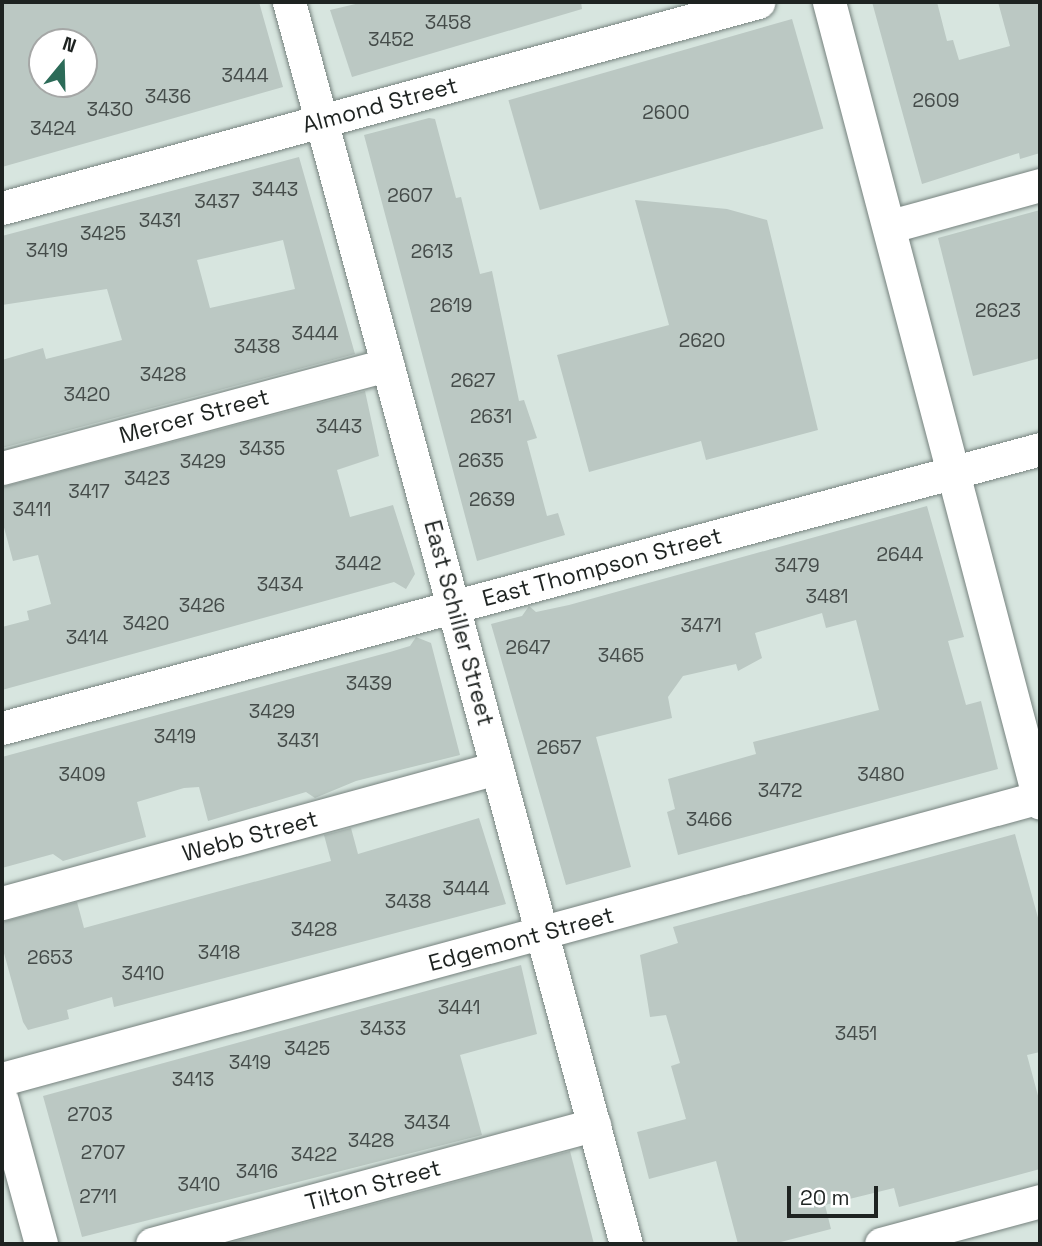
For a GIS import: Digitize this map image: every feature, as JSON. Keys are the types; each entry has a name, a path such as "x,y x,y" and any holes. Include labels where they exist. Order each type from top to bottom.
{"street":[{"name":"East Schiller Street","path":"289,2 387,365 456,607 626,1244"},
{"name":"Almond Street","path":"2,208 758,2"},
{"path":"829,2 891,226 953,473 1040,799"},
{"path":"891,226 1040,186"},
{"name":"Mercer Street","path":"2,468 387,365"},
{"name":"East Thompson Street","path":"2,728 1040,449"},
{"name":"Webb Street","path":"2,903 497,768"},
{"name":"Edgemont Street","path":"2,1079 1040,799"},
{"path":"2,1101 41,1244"},
{"name":"Tilton Street","path":"152,1244 594,1125"},
{"path":"881,1244 1040,1201"}],"building":[{"path":"2,2 259,2 283,87 2,167"},
{"path":"364,2 581,2 582,9 352,77 330,10"},
{"path":"872,2 937,2 947,41 953,40 959,60 1010,46 998,2 1040,2 1040,153 1020,159 1019,153 922,184"},
{"path":"792,19 823,129 540,210 508,100"},
{"path":"429,118 435,119 456,198 461,197 480,274 492,271 519,401 524,400 537,438 527,441 547,516 558,513 565,535 477,561 364,135"},
{"path":"299,157 355,354 2,448 2,360 43,348 46,359 122,340 107,289 2,305 2,236","holes":["283,240 295,289 210,308 197,260"]},
{"path":"635,200 727,209 767,220 818,430 706,460 701,441 589,472 557,355 669,325"},
{"path":"1040,210 1040,358 973,376 938,238"},
{"path":"365,391 379,456 337,470 350,517 393,505 415,574 406,589 394,582 2,690 2,627 29,620 27,611 51,604 38,555 13,561 2,520 2,487"},
{"path":"927,506 964,637 948,641 966,705 981,701 998,769 678,855 667,812 675,809 668,779 756,754 753,742 879,710 856,620 826,628 822,613 755,633 762,658 738,671 736,664 683,676 668,697 672,718 596,737 631,867 566,885 491,624 522,616 529,606 536,612 569,605"},
{"path":"416,637 431,643 460,755 356,781 315,798 306,792 208,821 199,787 184,788 137,802 146,837 63,861 53,854 2,868 2,757 390,652 410,646"},
{"path":"479,818 506,904 114,1007 112,997 67,1010 69,1019 28,1030 23,1022 2,946 2,922 77,902 84,928 331,861 324,835 351,828 358,854"},
{"path":"1015,834 1040,925 1040,1052 1027,1055 1040,1103 1040,1169 899,1207 894,1188 825,1205 831,1229 773,1244 738,1244 716,1161 649,1179 637,1132 686,1119 671,1066 680,1063 666,1015 650,1017 640,955 678,943 673,927"},
{"path":"521,965 537,1034 460,1055 482,1135 82,1237 43,1096"},
{"path":"570,1151 594,1244 225,1244"}]}
